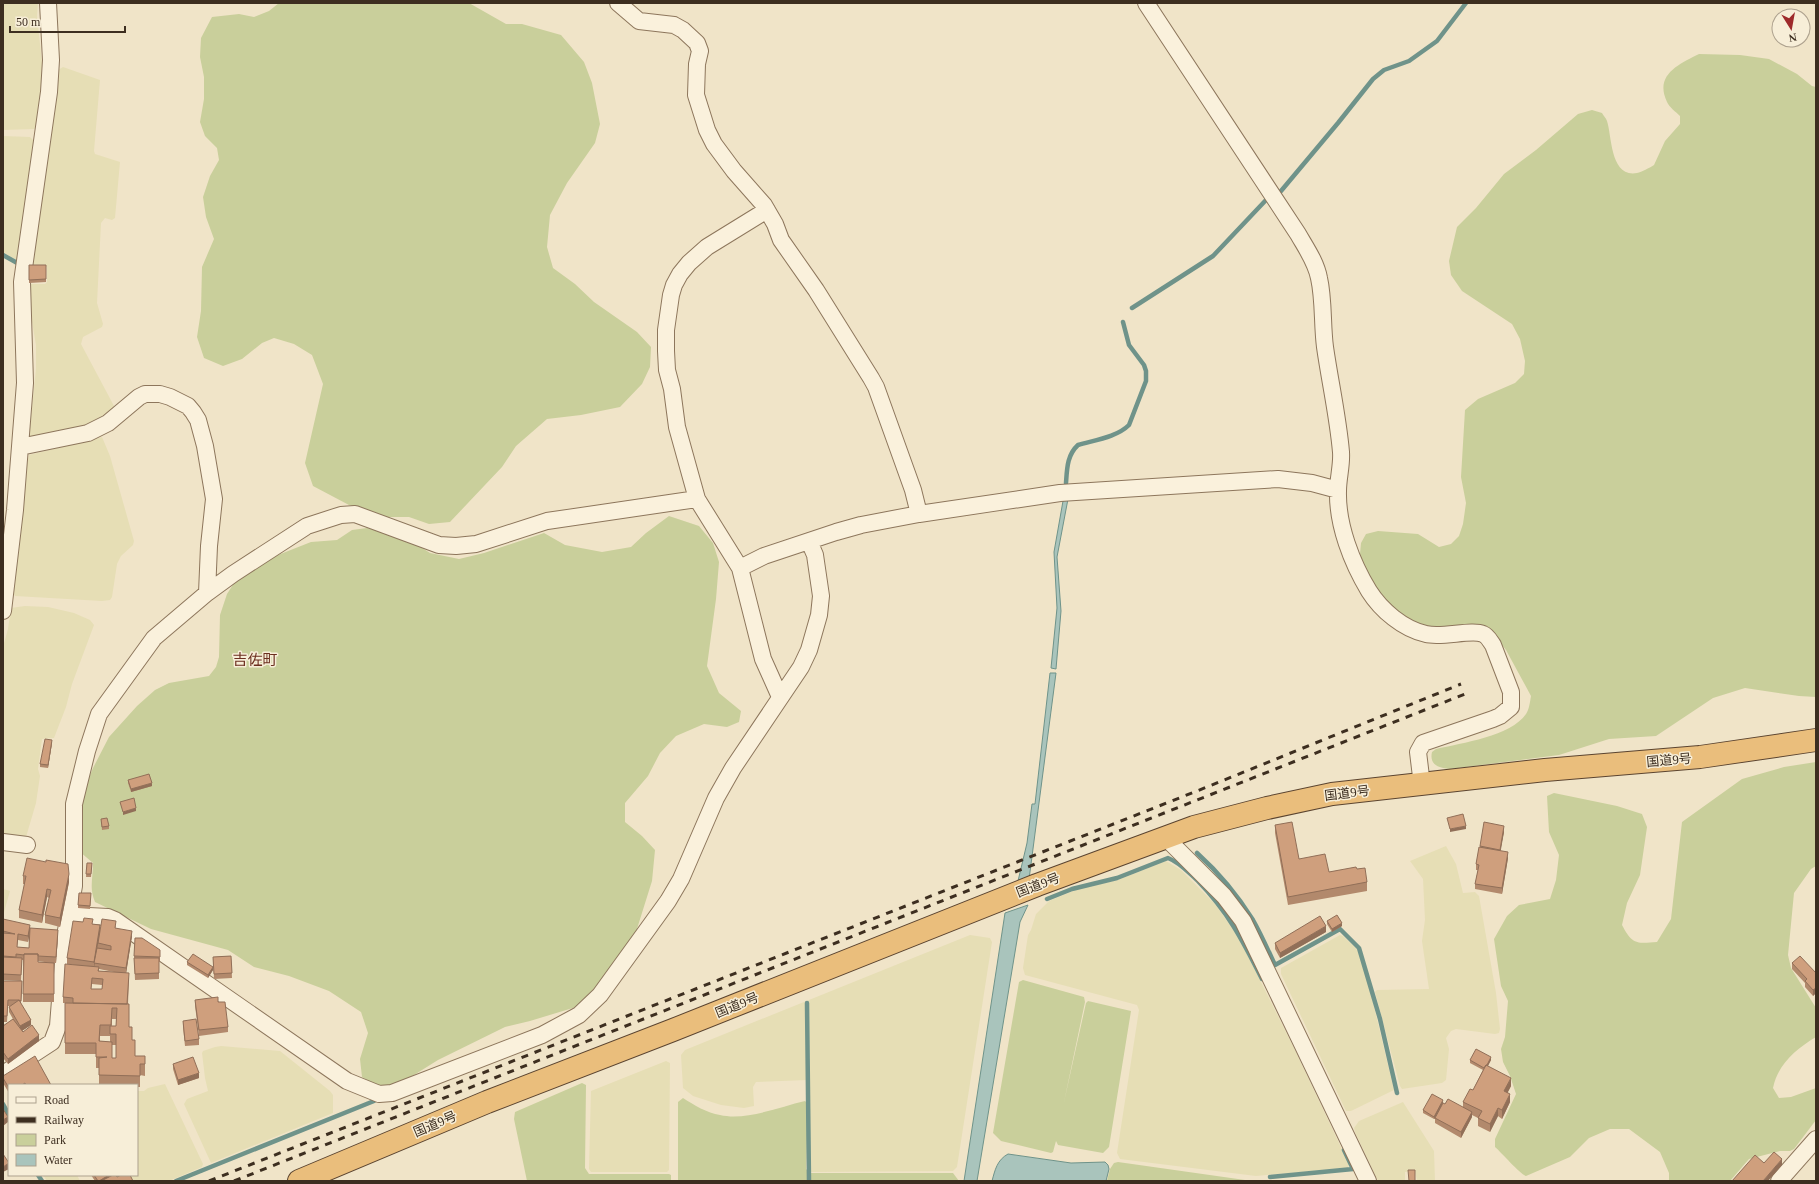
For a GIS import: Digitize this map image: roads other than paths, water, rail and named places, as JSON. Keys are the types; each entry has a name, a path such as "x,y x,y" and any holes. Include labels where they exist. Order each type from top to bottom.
{"highway":[{"name":"国道9号","path":"299,1181 487,1102 1030,888 1165,837 1232,817 1332,794 1545,770 1700,757 1816,740"}],"street":[{"path":"3,611 12,540 26,364 22,282 46,117 51,60 48,3"},
{"path":"618,3 639,21 674,25 683,30 697,43 700,51 697,64 696,95 707,130 724,159 761,200 781,240 816,290 876,387 913,490 919,514"},
{"path":"1146,3 1298,234 1317,270 1321,288 1325,345 1341,453 1338,490 1341,520 1362,579 1377,602 1400,622 1425,634 1452,635 1475,632 1483,634 1493,645 1511,692 1511,707 1500,716 1423,744 1418,752 1422,785"},
{"path":"767,210 707,248 680,274 671,295 666,330 667,370 672,389 677,427 697,499 740,568 763,659 780,697"},
{"path":"20,447 88,433 98,429 145,394 160,394 188,406 198,420 205,446 214,499 209,546 207,593"},
{"path":"740,568 764,556 861,525 919,514 1060,492 1278,479 1312,483 1338,490"},
{"path":"3,1074 52,1042 56,1034 58,1026 58,934 70,915 74,886 74,804 87,751 100,714 154,638 207,593 233,574 307,526 341,515 355,514 439,545 456,546 476,544 547,521 697,499"},
{"path":"70,915 108,917 115,920 347,1081 379,1094 392,1093 542,1035 568,1023 590,1006 618,971 678,885 690,861 716,798 733,768 801,666 813,638 819,615 821,596 815,555 809,541"},
{"path":"1165,837 1224,896 1243,921 1368,1181"},
{"path":"3,842 27,845"},
{"path":"1785,1180 1816,1139"}],"water":[{"path":"1068,499 1057,557 1061,611 1056,669 1051,668 1057,608 1054,552 1063,501"},
{"path":"1050,673 1056,673 1028,887 1018,881 1027,843 1032,804 1035,804"},
{"path":"1028,905 1020,922 977,1181 964,1181 1005,913"},
{"path":"1008,1154 1071,1163 1105,1162 1109,1169 1106,1181 992,1181 995,1169 999,1162"}],"waterway":[{"path":"1281,191 1373,79 1384,70 1409,61 1437,41 1466,3"},
{"path":"1132,308 1213,256 1266,200"},
{"path":"3,255 19,264"},
{"path":"1066,483 1068,462 1074,449 1078,445 1112,435 1129,425 1146,381 1146,371 1144,365 1129,345 1123,322"},
{"path":"1197,853 1220,876 1247,911 1259,931 1275,965 1340,929 1359,948 1380,1019 1397,1093"},
{"path":"1047,899 1072,889 1117,878 1168,858 1176,862 1197,880 1217,903 1234,926 1262,979"},
{"path":"807,1003 809,1181"},
{"path":"176,1181 374,1101"},
{"path":"3,1104 8,1113"},
{"path":"1270,1177 1353,1169 1344,1150"},
{"path":"39,1176 42,1181"}],"railway":[{"path":"209,1181 1197,791 1461,684"},
{"path":"234,1181 1465,694"}],"district":[{"name":"吉佐町","path":"255,660"}]}
